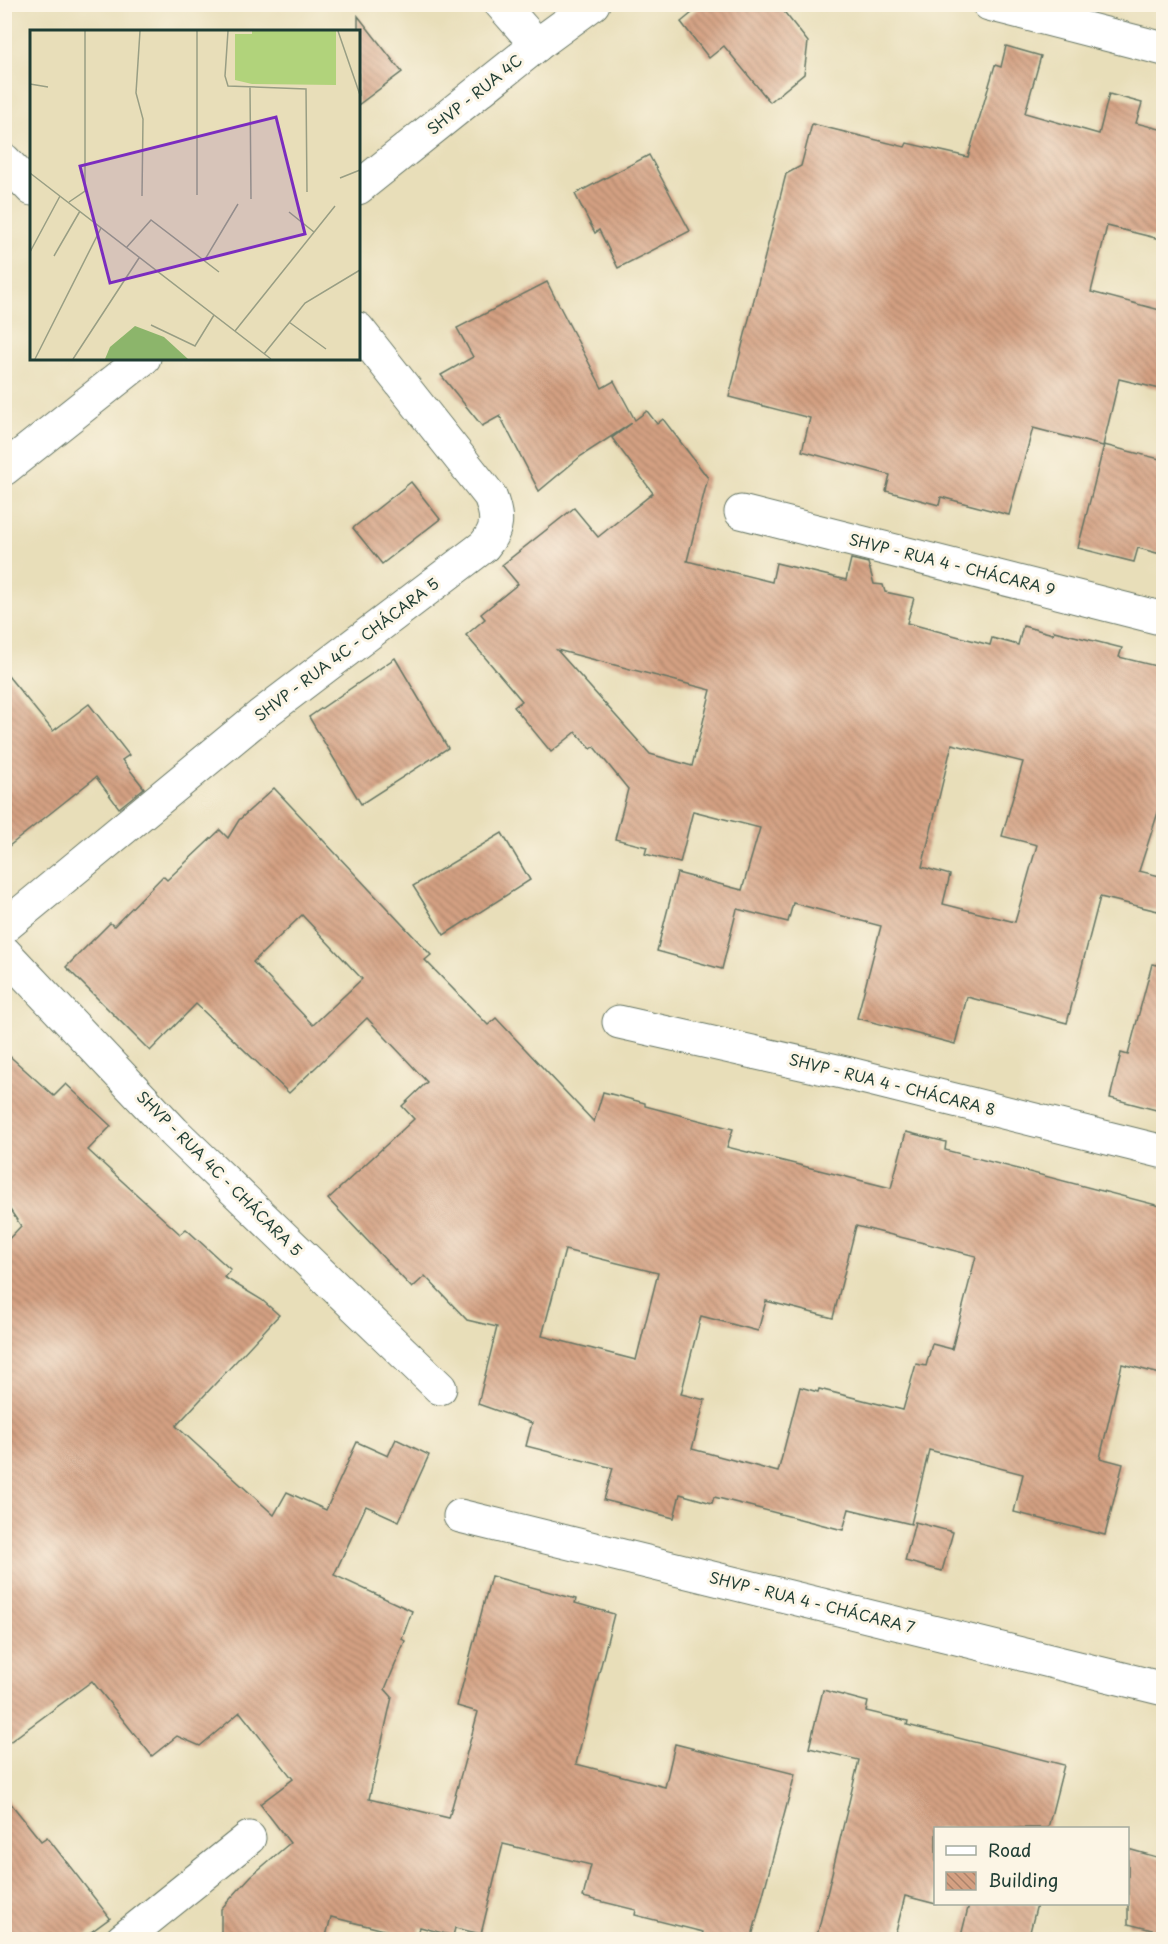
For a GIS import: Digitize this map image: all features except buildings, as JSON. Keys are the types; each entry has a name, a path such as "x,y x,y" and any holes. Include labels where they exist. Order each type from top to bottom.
{"street":[{"path":"501,4 537,45"},
{"name":"SHVP - RUA 4C","path":"360,186 537,45 593,4"},
{"path":"989,4 1164,49"},
{"path":"4,160 30,187"},
{"name":"SHVP - RUA 4C - CHÁCARA 5","path":"4,927 260,716 484,546 494,534 498,517 490,495 360,332"},
{"path":"4,469 141,360"},
{"name":"SHVP - RUA 4 - CHÁCARA 9","path":"741,512 1164,619"},
{"name":"SHVP - RUA 4C - CHÁCARA 5","path":"4,952 174,1132 440,1388"},
{"name":"SHVP - RUA 4 - CHÁCARA 8","path":"619,1022 846,1073 1164,1152"},
{"name":"SHVP - RUA 4 - CHÁCARA 7","path":"460,1516 1164,1689"},
{"path":"122,1940 249,1838"}]}
